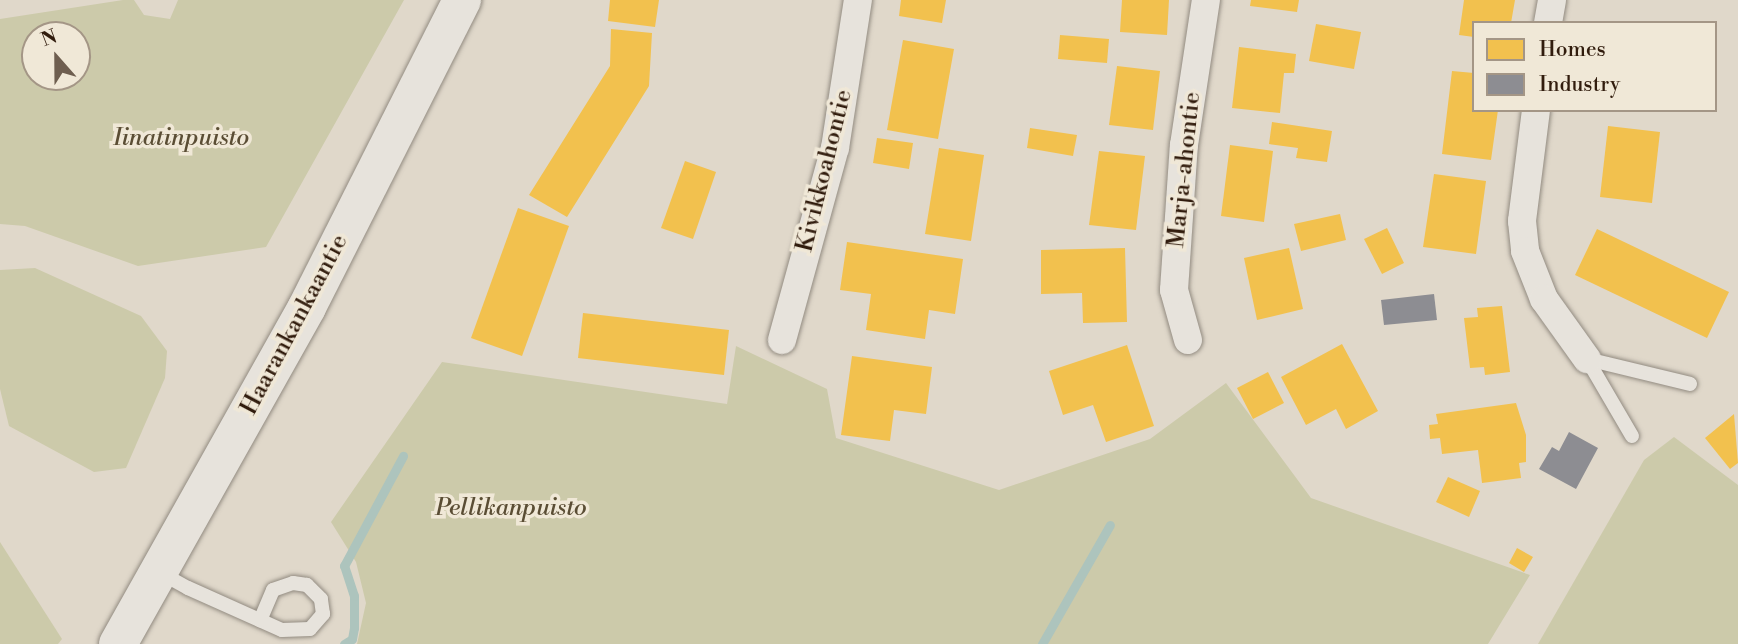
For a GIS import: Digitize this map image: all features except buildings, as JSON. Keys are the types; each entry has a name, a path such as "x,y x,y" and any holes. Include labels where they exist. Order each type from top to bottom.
{"street":[{"name":"Haarankankaantie","path":"118,644 307,307 462,0"},
{"name":"Kivikkoahontie","path":"782,340 835,148 858,0"},
{"name":"Marja-ahontie","path":"1188,340 1174,290 1184,145 1206,0"},
{"path":"1548,21 1552,0"},
{"path":"1536,112 1522,221 1525,251 1544,299 1587,359"}],"lane":[{"path":"1587,359 1690,384"},
{"path":"1587,359 1632,436"},
{"path":"158,571 260,620"}],"green space":[{"name":"Iinatinpuisto","path":"123,0 134,0 144,15 170,19 178,0 404,0 266,247 138,266 25,226 0,224 0,19"},
{"path":"35,268 141,316 167,351 165,378 126,468 94,472 9,426 0,389 0,270"},
{"name":"Pellikanpuisto","path":"736,346 827,389 836,438 999,490 1150,439 1226,383 1311,498 1530,575 1488,644 357,644 366,603 356,562 331,522 442,362 727,404"},
{"path":"1674,437 1738,485 1738,644 1538,644 1644,460"},
{"path":"0,542 62,639 58,644 0,644"}],"waterway":[{"path":"344,644 352,639 354,628 354,596 344,566 403,456"},
{"path":"1042,644 1110,525"}]}
